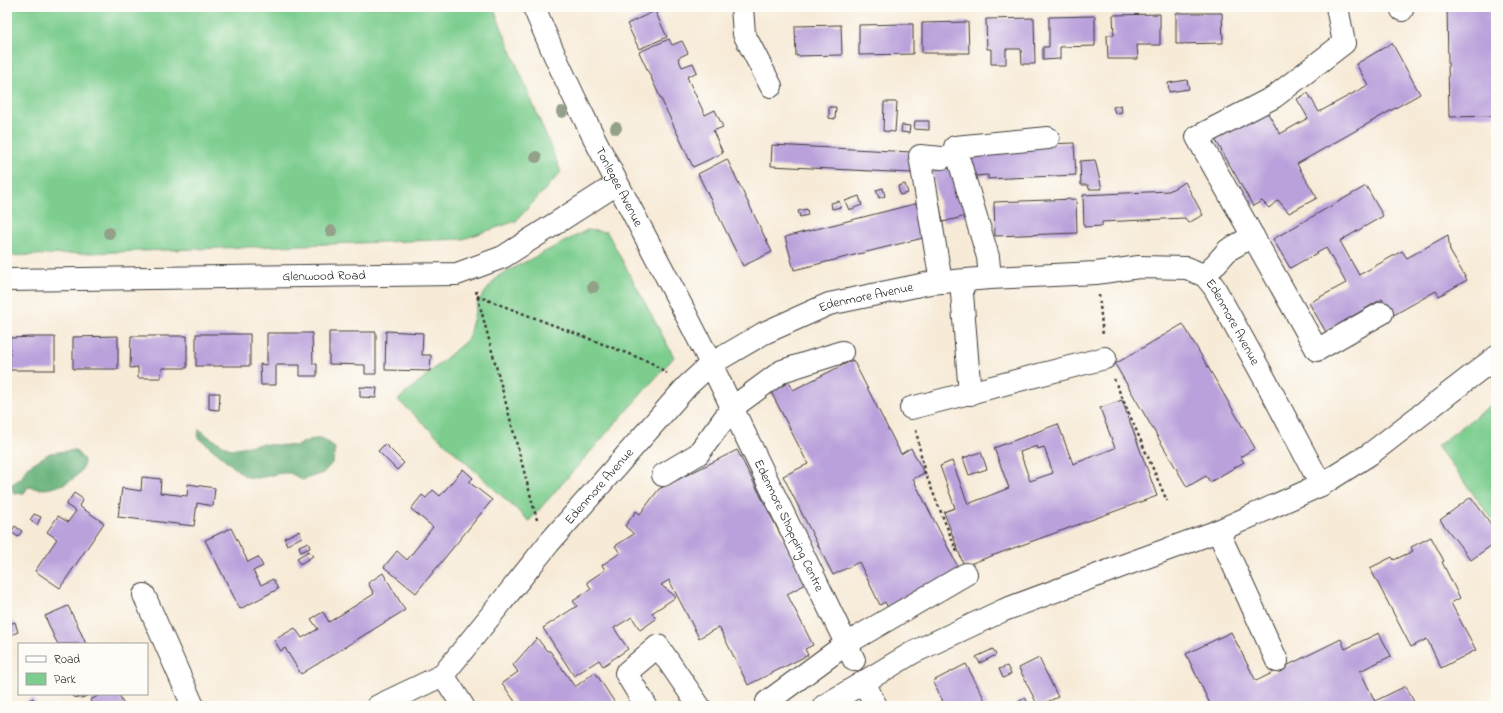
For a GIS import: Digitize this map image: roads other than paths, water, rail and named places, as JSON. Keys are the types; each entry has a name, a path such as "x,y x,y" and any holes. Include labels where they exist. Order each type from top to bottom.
{"street":[{"name":"Tonlegee Avenue","path":"534,7 554,57 617,184 711,364"},
{"path":"742,7 744,34 771,86"},
{"path":"1337,7 1344,43 1274,97 1197,137 1317,350 1382,313"},
{"path":"990,278 988,257 955,147 1048,138"},
{"path":"942,158 920,156 951,281 970,394"},
{"name":"Glenwood Road","path":"7,280 457,274 504,257 617,184"},
{"path":"1205,276 1228,250 1253,236"},
{"name":"Edenmore Avenue","path":"378,706 443,675 549,543 687,386 711,364 764,333 829,304 930,283 1096,272 1140,267 1187,268 1205,276 1214,287 1321,485"},
{"path":"663,475 698,454 732,408 782,371 842,352"},
{"path":"824,706 912,653 1004,610 1218,531 1321,485 1370,454 1496,357"},
{"path":"911,408 1105,358"},
{"name":"Edenmore Shopping Centre","path":"711,364 850,652"},
{"path":"1218,531 1276,661"},
{"path":"767,702 850,652 966,574"},
{"path":"144,595 193,706"},
{"path":"646,706 626,673 658,646 699,706"},
{"path":"443,675 463,706"},
{"path":"864,682 876,706"}]}
